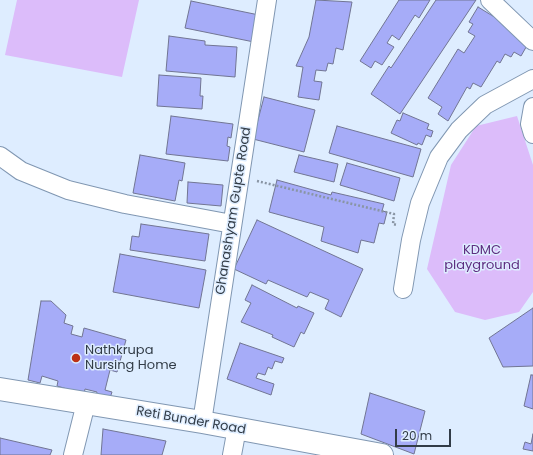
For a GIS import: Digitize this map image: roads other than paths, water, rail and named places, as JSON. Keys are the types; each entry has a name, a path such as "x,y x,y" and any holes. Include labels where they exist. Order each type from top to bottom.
{"street":[{"name":"Ghanashyam Gupte Road","path":"202,422 267,0"},
{"path":"490,0 533,41"},
{"path":"403,289 411,240 420,203 439,157 458,130 485,105 533,79"},
{"path":"533,107 530,124 533,134"},
{"path":"0,156 21,172 68,190 125,204 232,224"},
{"name":"Reti Bunder Road","path":"0,389 237,428 311,448 382,455"},
{"path":"73,455 86,403"},
{"path":"232,455 237,428"}],"place":[{"name":"Nathkrupa Nursing Home","path":"76,358"}],"park label":[{"name":"KDMC playground","path":"482,258"}]}
